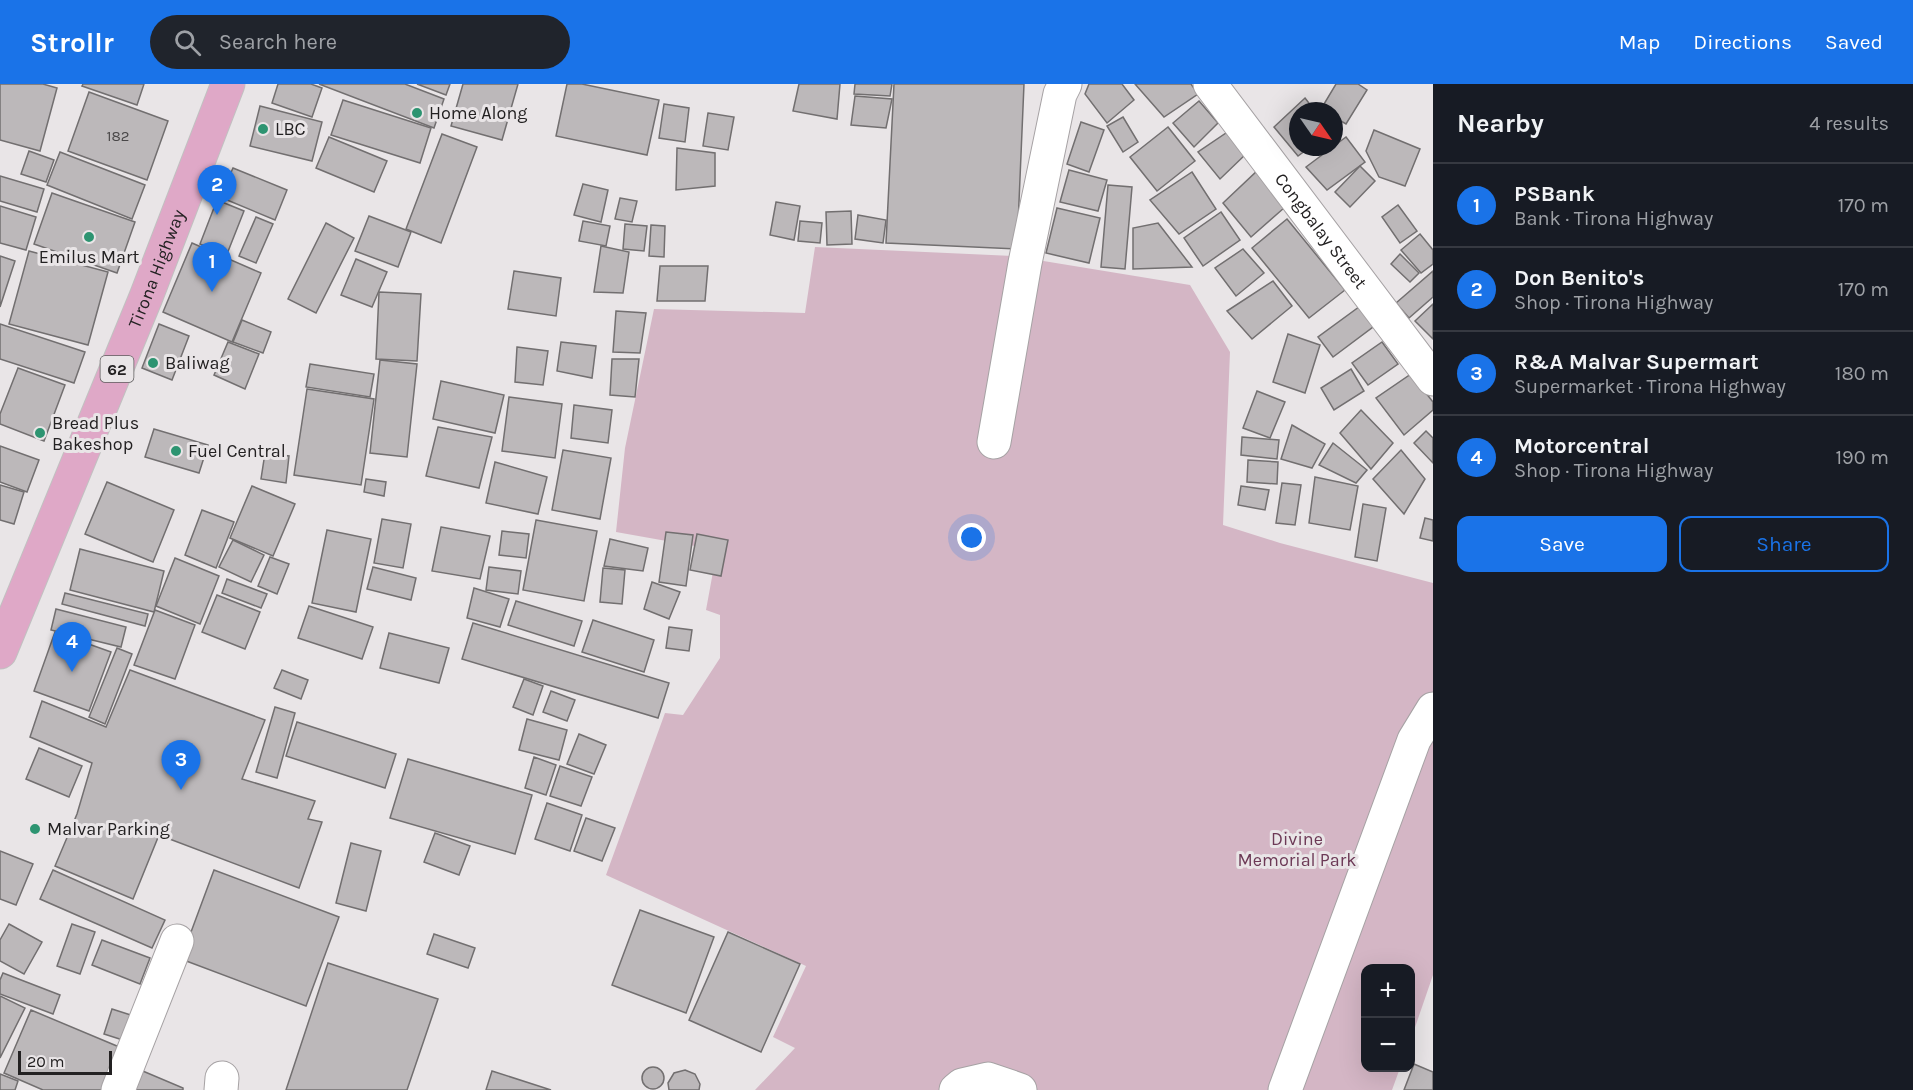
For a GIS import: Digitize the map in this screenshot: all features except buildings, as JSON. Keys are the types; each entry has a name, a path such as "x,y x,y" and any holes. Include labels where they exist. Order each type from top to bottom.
{"main road":[{"name":"Tirona Highway","path":"0,652 146,297 228,84"}],"street":[{"path":"994,442 1025,263 1060,94 1065,84"},
{"name":"Congbalay Street","path":"1210,84 1433,379"},
{"path":"1285,1090 1414,740 1433,709"},
{"path":"118,1090 177,941"},
{"path":"956,1090 962,1084 988,1079 1020,1090"}],"green space":[{"name":"Divine Memorial Park","path":"815,247 1013,256 1190,285 1230,352 1223,525 1280,543 1433,583 1433,975 1415,1027 1415,964 1361,964 1361,1072 1399,1072 1392,1090 755,1090 795,1048 773,1037 806,966 606,875 665,713 683,715 720,658 720,615 706,610 717,550 616,532 625,448 654,309 805,313"}],"place":[{"name":"Home Along","path":"417,113"},
{"name":"LBC","path":"263,129"},
{"name":"Don Benito's","path":"217,215"},
{"name":"Emilus Mart","path":"89,237"},
{"name":"PSBank","path":"212,292"},
{"name":"Baliwag","path":"153,363"},
{"name":"Bread Plus Bakeshop","path":"40,433"},
{"name":"Fuel Central","path":"176,451"},
{"name":"Motorcentral","path":"72,672"},
{"name":"R&A Malvar Supermart","path":"181,790"},
{"name":"Malvar Parking","path":"35,829"}]}
